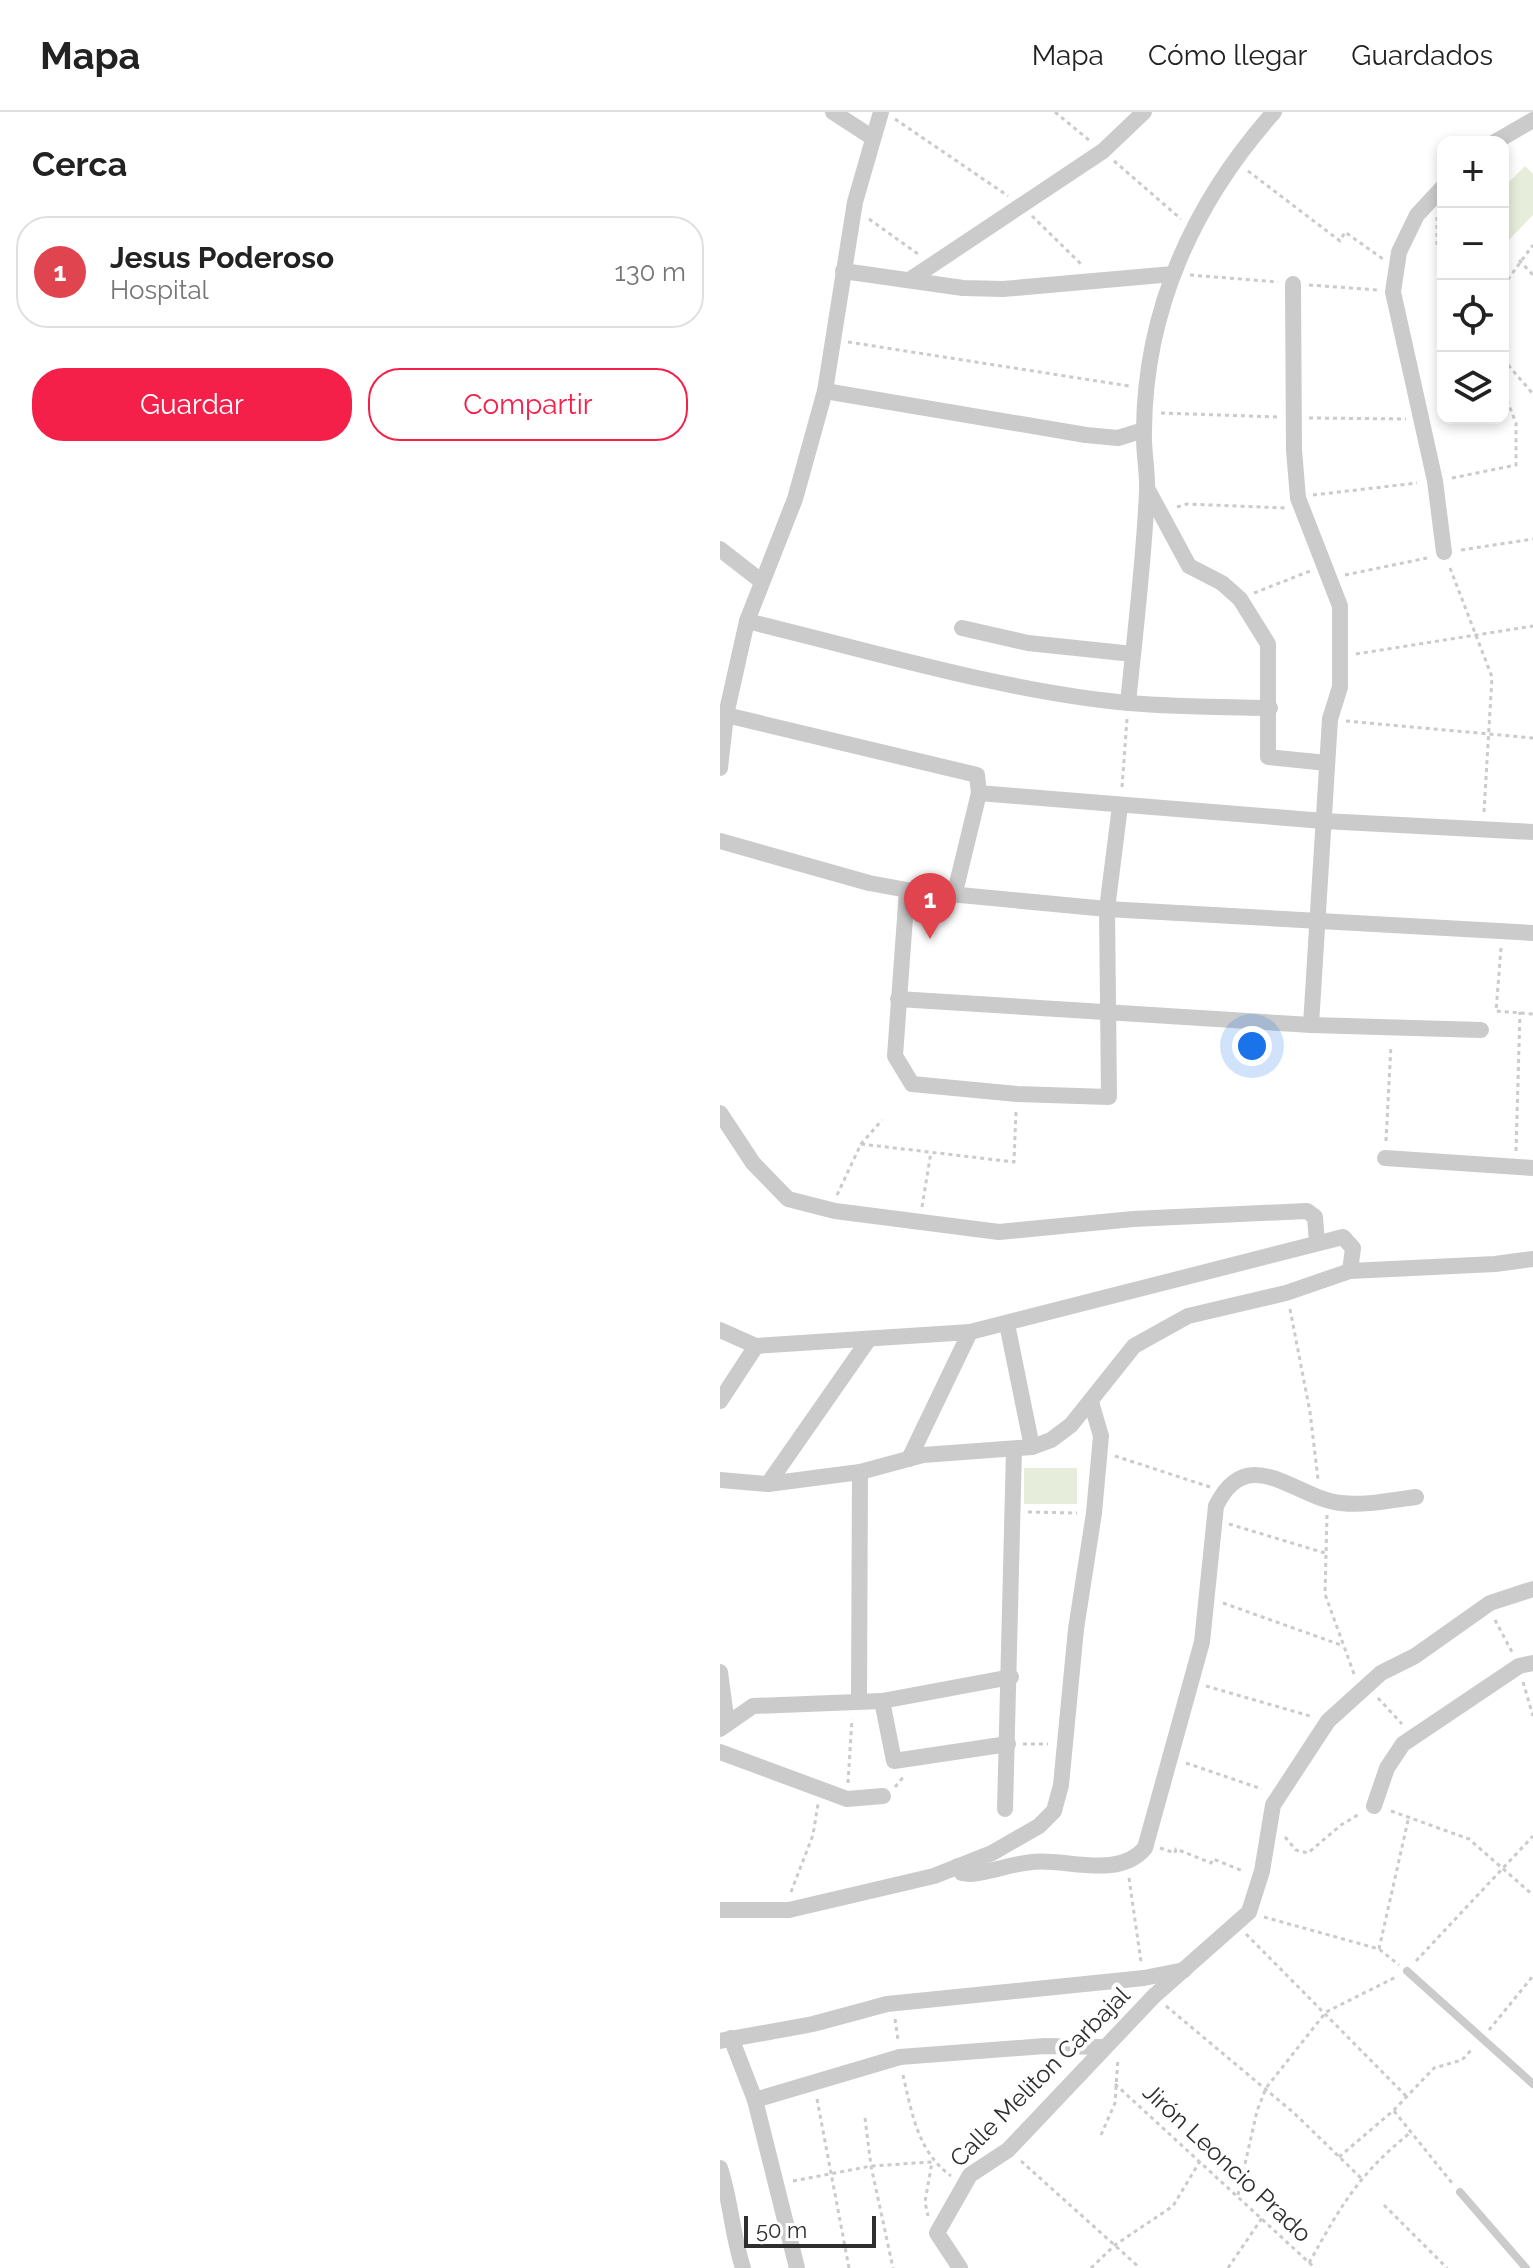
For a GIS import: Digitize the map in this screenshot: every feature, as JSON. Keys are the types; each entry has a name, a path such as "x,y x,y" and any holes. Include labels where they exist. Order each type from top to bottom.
{"street":[{"path":"833,112 873,138"},
{"path":"720,768 722,736 747,621 795,499 825,391 854,208 883,112"},
{"path":"911,279 1103,151 1144,112"},
{"path":"1128,703 1148,488 1144,430 1157,314 1193,229 1232,162 1274,112"},
{"path":"1505,136 1533,120"},
{"path":"1437,193 1417,215 1399,252 1393,292 1435,481 1444,552"},
{"path":"843,271 963,288 1003,289 1173,274"},
{"path":"1293,284 1294,450 1298,498 1340,606 1340,687 1330,719 1315,921 1311,1025"},
{"path":"825,391 1086,435 1118,438 1144,430"},
{"path":"1148,488 1189,566 1222,583 1240,599 1268,644 1268,757 1327,763"},
{"path":"720,549 761,581"},
{"path":"747,621 948,670 1128,703 1270,708"},
{"path":"962,628 1028,643 1133,654"},
{"path":"726,715 977,775 979,793 955,892"},
{"path":"979,793 1324,821 1533,832"},
{"path":"907,890 895,1056 912,1084 1017,1094 1109,1097 1107,909 1120,806"},
{"path":"720,841 869,883 907,890 955,892 1107,909 1533,933"},
{"path":"898,999 1311,1025 1481,1030"},
{"path":"720,1113 753,1163 788,1199 830,1210 999,1232 1133,1219 1307,1211 1315,1217 1317,1243"},
{"path":"1385,1158 1524,1167"},
{"path":"720,1330 756,1346 970,1332 1343,1237 1350,1241 1350,1271"},
{"path":"720,1480 768,1484 860,1472 909,1459 1032,1447 1051,1440 1071,1425 1120,1360 1157,1331 1188,1316 1286,1293 1350,1271 1495,1264 1533,1259"},
{"path":"1007,1324 1032,1447"},
{"path":"909,1459 970,1332"},
{"path":"768,1484 869,1339"},
{"path":"720,1401 756,1346"},
{"path":"720,1910 783,1911 934,1876 992,1853 1039,1826 1054,1811 1065,1745 1076,1629 1100,1451 1101,1436 1091,1402"},
{"path":"1005,1809 1011,1677 1014,1449"},
{"path":"856,1699 860,1472"},
{"path":"958,1866 962,1873 971,1874 1033,1861 1100,1866 1138,1856 1145,1848 1202,1642 1214,1519 1223,1491 1238,1480 1257,1475 1276,1477 1324,1500 1340,1504 1416,1497"},
{"path":"1243,1918 1262,1871 1268,1825 1279,1795 1328,1721 1358,1690 1381,1673 1415,1656 1490,1603 1533,1589"},
{"path":"1374,1806 1387,1768 1403,1744 1519,1666 1533,1663"},
{"path":"720,1672 724,1726"},
{"path":"724,1726 753,1706 856,1699 882,1701 1011,1677"},
{"path":"882,1701 894,1761 1008,1744"},
{"path":"720,1752 847,1799 883,1796"},
{"name":"Calle Meliton Carbajal","path":"937,2233 970,2175 1008,2150 1154,1996 1243,1918"},
{"path":"797,2268 755,2100 726,2040 813,2024 894,2004 1144,1978 1186,1969"},
{"path":"755,2100 900,2057 1045,2046 1103,2047"},
{"path":"720,2168 727,2188 731,2231 743,2268"},
{"path":"937,2233 960,2268"}],"lane":[{"path":"1407,1971 1533,2084"},
{"path":"1460,2192 1526,2268"}],"path":[{"path":"883,112 1023,207 1098,280"},
{"path":"1055,112 1193,229"},
{"path":"1232,162 1340,241 1345,232 1383,260"},
{"path":"1429,202 1437,217"},
{"path":"854,208 933,265"},
{"path":"1507,280 1533,245"},
{"path":"1529,250 1533,255"},
{"path":"1519,260 1533,275"},
{"path":"833,340 1149,389"},
{"path":"1509,366 1533,394"},
{"path":"1159,512 1187,504 1283,507 1305,519 1309,496 1435,481 1516,465 1516,423 1509,405"},
{"path":"1444,552 1492,677 1486,736 1483,828"},
{"path":"1240,599 1324,566"},
{"path":"1340,656 1478,637 1533,626"},
{"path":"1120,806 1128,703"},
{"path":"1330,719 1533,738"},
{"path":"1503,931 1496,1011 1533,1014"},
{"path":"1520,1012 1524,1167"},
{"path":"1385,1158 1392,1025"},
{"path":"861,1144 1014,1162 1017,1094"},
{"path":"830,1210 861,1144 882,1120"},
{"path":"920,1222 931,1152"},
{"path":"1286,1293 1324,1500 1325,1594 1358,1690 1372,1703 1379,1697 1405,1727 1396,1735 1403,1744"},
{"path":"1100,1451 1223,1491"},
{"path":"1013,1512 1094,1513"},
{"path":"1214,1519 1326,1553"},
{"path":"1205,1597 1343,1645"},
{"path":"1191,1681 1328,1721"},
{"path":"847,1799 856,1699"},
{"path":"1008,1744 1065,1745"},
{"path":"883,1796 901,1783 910,1758"},
{"path":"1171,1758 1279,1795"},
{"path":"783,1911 813,1835 820,1790"},
{"path":"1284,1828 1285,1837 1296,1850 1308,1853 1341,1825 1374,1806 1409,1815 1469,1839 1533,1895"},
{"path":"1379,1949 1409,1815"},
{"path":"1238,2195 1257,2111 1266,2088 1326,2012 1407,1971 1533,1836"},
{"path":"1145,1848 1175,1853 1176,1849 1211,1863 1213,1859 1237,1866 1236,1871 1240,1873 1250,1867 1262,1871"},
{"path":"1126,1859 1144,1978"},
{"path":"1243,1918 1379,1949 1407,1971"},
{"path":"1243,1918 1407,2097"},
{"path":"1339,2157 1394,2110 1434,2068 1462,2060 1533,1976"},
{"path":"1154,1996 1266,2088 1361,2178"},
{"path":"894,2004 900,2057 914,2124 932,2162 964,2186"},
{"path":"1101,2135 1115,2103 1121,2030"},
{"path":"815,2082 819,2123 849,2268"},
{"name":"Jirón Leoncio Prado","path":"1115,2084 1315,2268"},
{"path":"1394,2110 1460,2192"},
{"path":"865,2118 871,2166 893,2268"},
{"path":"1309,2263 1361,2178 1373,2163 1411,2132"},
{"path":"1008,2150 1140,2268"},
{"path":"1091,2268 1115,2245 1173,2206 1200,2161"},
{"path":"778,2184 871,2166 932,2162"},
{"path":"932,2162 925,2202 937,2233"},
{"path":"1384,2205 1447,2268"},
{"path":"1228,2268 1263,2218"}],"green space":[{"path":"1525,166 1533,174 1533,215 1509,240 1509,208 1509,182"},
{"path":"1024,1468 1077,1468 1077,1504 1024,1504"}],"place":[{"name":"Jesus Poderoso","path":"930,939"}]}
